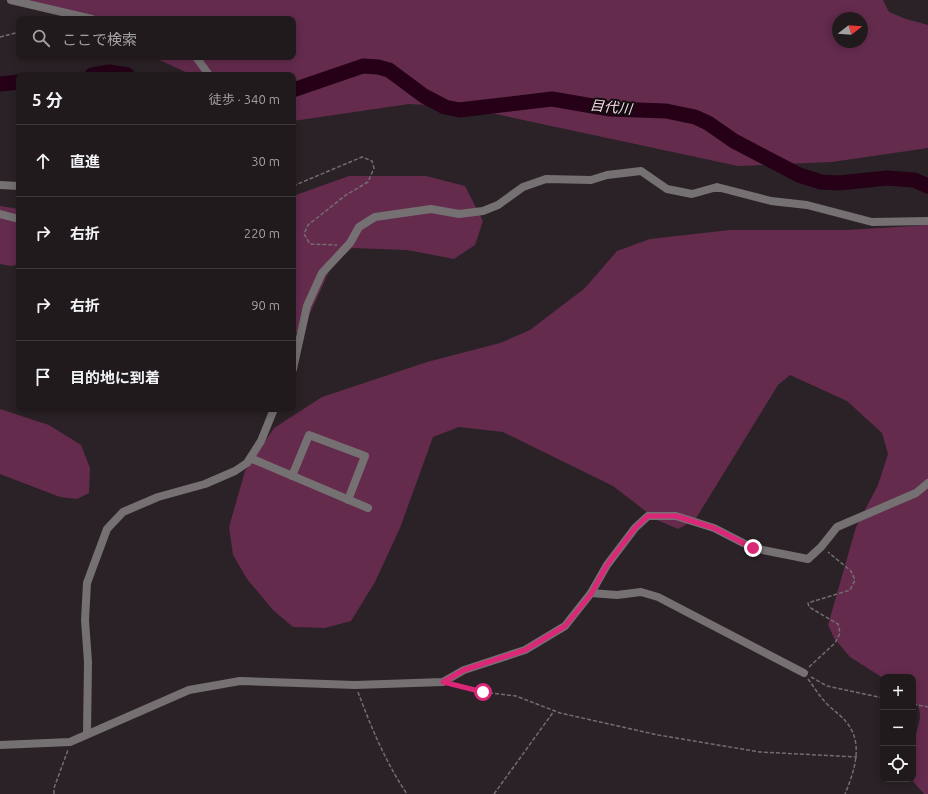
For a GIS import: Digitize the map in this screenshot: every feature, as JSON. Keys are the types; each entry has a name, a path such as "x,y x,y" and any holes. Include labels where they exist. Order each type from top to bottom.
{"street":[{"path":"11,0 79,16"},
{"path":"198,60 207,72"},
{"path":"296,356 307,306 322,273 350,243 359,227 375,217 431,209 459,214 483,211 498,205 523,187 546,180 591,180 607,175 641,171 667,189 692,194 717,187 771,201 807,205 872,222 928,221"},
{"path":"0,185 16,186"},
{"path":"0,214 16,218"},
{"path":"87,733 88,662 85,620 87,583 108,529 123,512 158,497 206,484 235,471 250,458 261,441 273,412"},
{"path":"292,476 309,435 365,456 348,500"},
{"path":"250,458 368,508"},
{"path":"0,745 70,742 82,738 87,733 102,729 189,690 240,681 355,685 443,682 464,670 525,650 565,626 591,594 607,565 635,528 648,516 676,516 714,528 753,548 808,559 822,547 837,527 916,493 928,483"},
{"path":"591,594 617,595 641,592 658,597 804,673"}],"path":[{"path":"0,37 16,33"},
{"path":"296,185 362,157 372,161 374,168 368,182 346,195 308,225 304,234 310,244 332,246 350,243"},
{"path":"804,673 835,643 840,633 838,624 809,607 808,603 850,590 855,580 851,571 822,547"},
{"path":"804,673 827,686 880,697"},
{"path":"804,673 827,705 840,714 849,724 855,742 857,757 845,794"},
{"path":"443,682 483,692 516,696 554,712 658,735 760,752 857,757"},
{"path":"355,685 370,725 406,794"},
{"path":"916,705 928,707"},
{"path":"494,794 554,712"},
{"path":"54,794 54,788 70,742"}],"shaded area":[{"path":"15,0 883,0 889,12 906,19 928,25 928,148 832,162 738,166 463,107 409,104 296,121 296,72 186,72 160,60 296,60 296,16 67,16"},
{"path":"349,176 426,176 465,186 483,221 475,245 454,259 407,250 352,248 332,265 305,324 296,333 296,195"},
{"path":"0,206 16,209 16,265 11,266 0,264"},
{"path":"928,225 928,794 924,794 914,782 916,782 916,734 920,717 916,704 916,674 880,674 880,676 850,657 834,638 828,625 856,527 878,485 888,454 882,433 847,401 790,375 778,385 695,520 678,529 657,520 613,486 503,432 459,427 433,437 400,528 375,582 351,621 325,628 293,627 273,610 247,579 233,555 229,527 245,471 274,428 322,397 427,362 500,343 530,330 585,288 617,251 650,239 730,230 847,230"},
{"path":"0,409 49,425 81,445 90,468 89,493 77,499 60,497 0,474"}],"waterway":[{"name":"目代川","path":"296,89 363,66 378,67 389,70 424,96 445,107 459,110 552,99 610,109 666,111 695,117 708,123 734,141 799,175 821,182 839,183 887,178 914,180 928,186"},
{"name":"目代川","path":"0,84 16,82"}],"route":[{"path":"483,692 443,682 464,670 525,650 565,626 591,594 607,565 635,528 648,516 676,516 714,528 753,548"}]}
